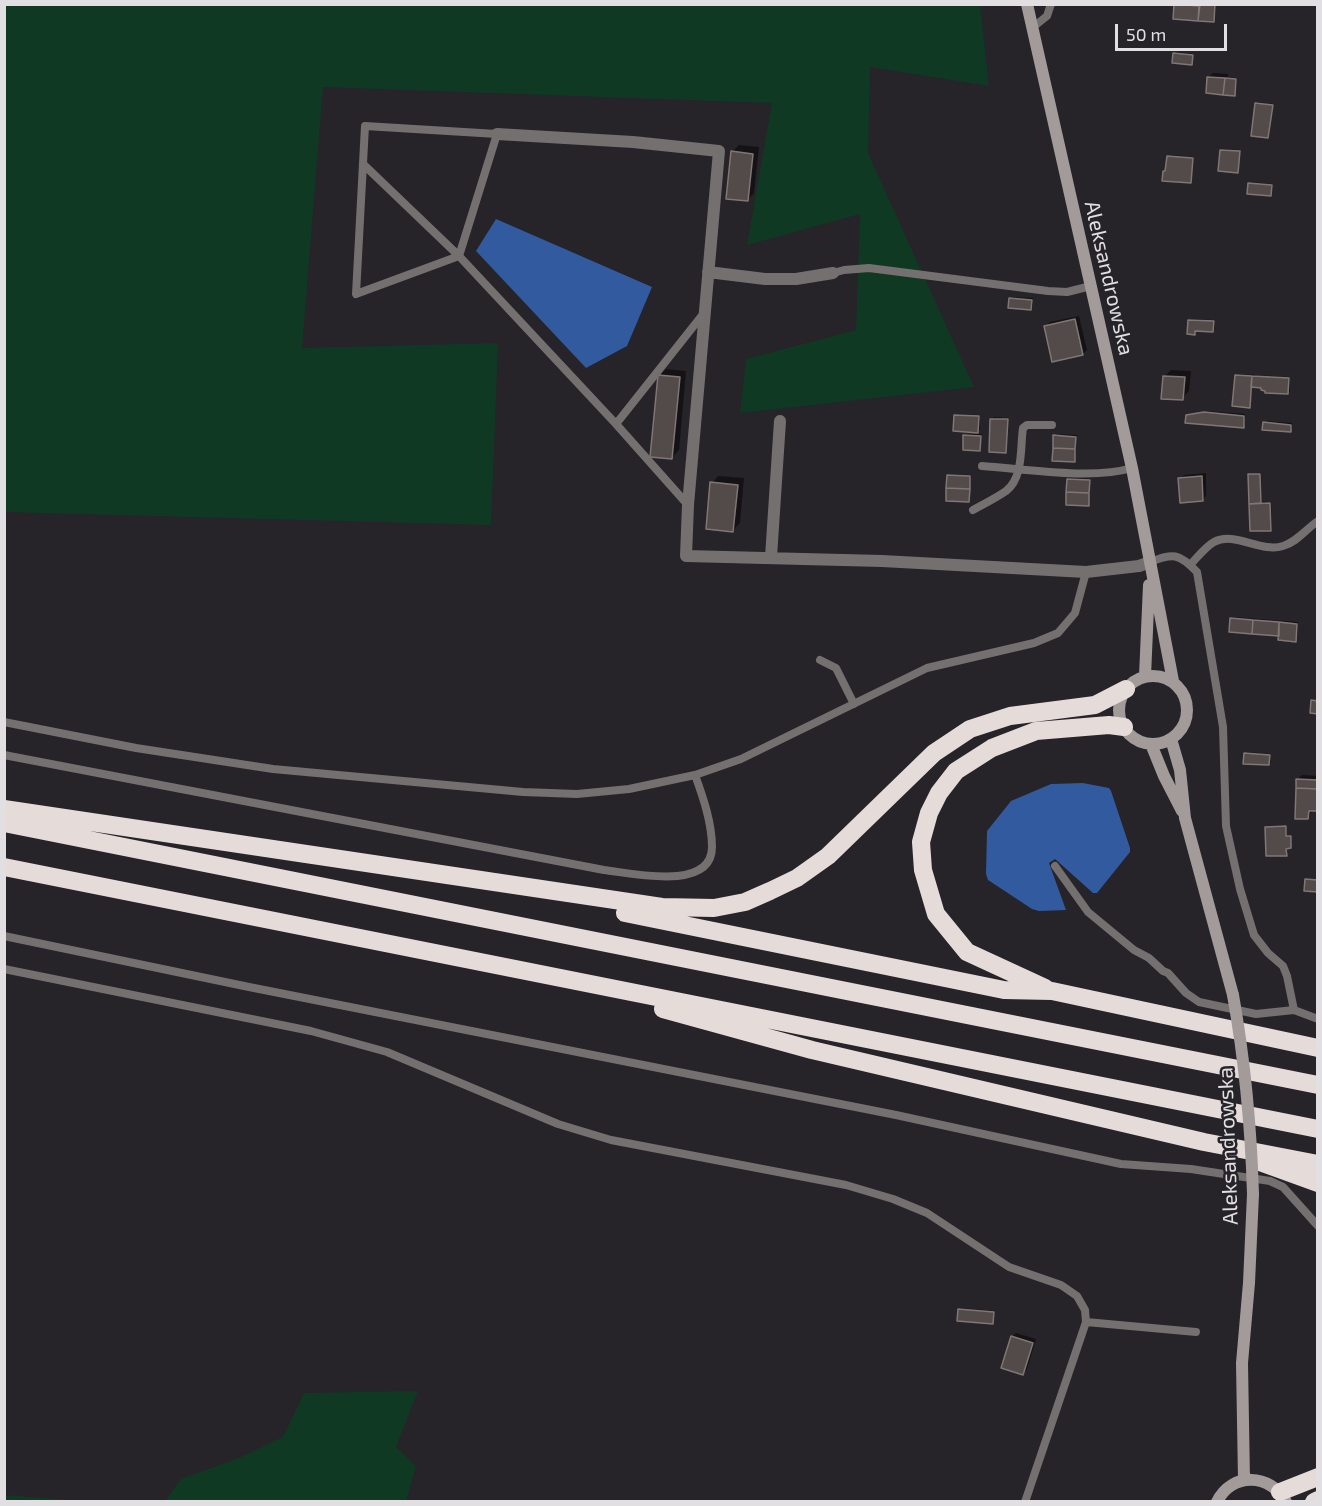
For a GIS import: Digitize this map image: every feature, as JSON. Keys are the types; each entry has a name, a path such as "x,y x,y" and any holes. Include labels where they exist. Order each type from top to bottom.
{"highway":[{"path":"416,871 662,908 714,908 745,902 797,878 828,856 934,753 970,729 1010,716 1095,705 1126,689"},
{"path":"1052,991 967,952 936,914 922,870 921,842 929,813 939,793 956,771 992,748 1036,731 1109,725 1124,727"},
{"path":"4,809 355,860 416,871 1004,990 1052,991 1317,1048"},
{"path":"4,823 1317,1085"},
{"path":"4,867 1317,1129"},
{"path":"555,977 709,1023 801,1047 1204,1142 1317,1164"},
{"path":"1204,1142 1317,1182"},
{"path":"1283,1497 1317,1477"}],"main road":[{"name":"Aleksandrowska","path":"1027,4 1132,468 1173,681"},
{"name":"Aleksandrowska","path":"1145,676 1150,562"},
{"path":"1145,676 1164,677 1173,681 1181,689 1186,699 1185,722 1171,739 1151,744 1140,741 1124,727 1119,708 1126,689 1137,679 1145,676"},
{"name":"Aleksandrowska","path":"1171,739 1180,770 1185,818 1233,995 1247,1087 1253,1194 1242,1363 1244,1480"},
{"name":"Aleksandrowska","path":"1151,744 1185,818"},
{"path":"1217,1502 1225,1490 1244,1480 1257,1479 1270,1484 1283,1497"}],"street":[{"path":"497,134 633,142 719,151 688,505 686,556 914,562 1086,572 1139,566 1150,562"},
{"path":"708,272 765,279 796,279 833,273"},
{"path":"771,557 780,422"}],"lane":[{"path":"1032,28 1047,16 1051,4"},
{"path":"365,126 497,134 459,256 356,294 365,126"},
{"path":"363,164 459,256 616,424 688,505"},
{"path":"833,273 869,268 1023,289 1067,292 1091,286"},
{"path":"616,424 705,312"},
{"path":"973,510 1008,489 1019,473 1023,428 1027,425 1052,425"},
{"path":"982,466 1115,473 1132,468"},
{"path":"1190,565 1211,543 1222,538 1256,546 1283,546 1294,541 1317,521"},
{"path":"1150,562 1168,555 1185,560 1197,572 1223,727 1226,826 1240,890 1254,935 1268,953 1283,966 1294,1010"},
{"path":"4,722 136,748 273,769 523,792 577,794 628,789 696,775 741,759 927,668 1034,643 1058,633 1075,613 1086,572"},
{"path":"820,660 836,668 854,704"},
{"path":"4,754 604,870 643,875 678,876 695,873 708,861 712,849 704,800 696,775"},
{"path":"1055,866 1088,912 1134,950 1168,973 1186,993 1199,1002 1256,1014 1294,1010 1317,1019"},
{"path":"4,936 885,1113 1121,1164 1191,1169 1270,1181 1283,1187 1317,1226"},
{"path":"4,969 311,1031 387,1052 558,1124 611,1140 846,1185 893,1199 927,1213 1010,1268 1061,1285 1077,1296 1085,1310 1086,1322 1025,1502"},
{"path":"1086,1322 1196,1332"}],"green space":[{"path":"5,5 980,5 989,86 870,67 868,153 974,387 740,413 746,359 856,330 860,214 747,245 772,103 323,87 302,348 498,343 491,525 5,512"},
{"path":"418,1391 396,1447 416,1466 406,1501 165,1501 181,1479 239,1458 283,1437 304,1393"},
{"path":"5,1495 85,1501 5,1501"}],"water":[{"path":"496,219 652,287 627,346 586,368 476,251"},
{"path":"1083,783 1109,788 1130,852 1097,893 1093,893 1055,859 1049,863 1066,910 1032,909 988,880 986,874 987,831 1011,801 1051,784"}],"building":[{"path":"1174,4 1199,6 1198,21 1173,19"},
{"path":"1200,4 1215,4 1214,22 1198,21"},
{"path":"1173,53 1193,55 1192,65 1172,63"},
{"path":"1207,77 1225,78 1223,95 1206,93"},
{"path":"1225,78 1236,79 1235,96 1223,95"},
{"path":"1255,103 1273,105 1268,138 1251,136"},
{"path":"1220,150 1240,151 1238,173 1218,171"},
{"path":"731,151 753,154 748,201 726,199"},
{"path":"1167,156 1193,158 1191,183 1162,181"},
{"path":"1248,183 1272,185 1271,196 1247,194"},
{"path":"1009,298 1032,300 1031,310 1008,308"},
{"path":"1075,319 1083,355 1052,362 1044,326"},
{"path":"1188,320 1214,321 1213,332 1195,331 1195,335 1187,334"},
{"path":"658,375 680,377 672,459 650,457"},
{"path":"1235,375 1252,376 1250,408 1232,406"},
{"path":"1163,376 1185,377 1183,400 1161,399"},
{"path":"1252,376 1289,378 1288,394 1265,393 1261,388 1251,387"},
{"path":"1204,412 1244,416 1244,428 1185,423 1186,415"},
{"path":"954,415 979,416 978,433 953,431"},
{"path":"990,419 1008,419 1006,453 989,452"},
{"path":"1263,422 1291,425 1291,432 1262,430"},
{"path":"963,435 981,436 980,451 963,450"},
{"path":"1053,435 1076,437 1075,449 1053,448"},
{"path":"1053,448 1075,449 1075,462 1052,461"},
{"path":"1248,474 1260,474 1261,503 1249,504"},
{"path":"947,475 970,476 970,489 946,488"},
{"path":"1202,476 1203,501 1180,503 1178,478"},
{"path":"1067,479 1090,480 1089,493 1066,492"},
{"path":"710,482 738,485 733,532 706,529"},
{"path":"946,488 970,489 969,502 946,501"},
{"path":"1066,492 1089,493 1089,506 1066,505"},
{"path":"1270,503 1271,531 1250,531 1249,504"},
{"path":"1230,618 1253,620 1252,634 1229,632"},
{"path":"1253,620 1279,622 1279,636 1252,634"},
{"path":"1279,622 1297,624 1296,642 1278,640"},
{"path":"1311,700 1318,701 1318,714 1310,713"},
{"path":"1244,753 1270,755 1269,765 1243,764"},
{"path":"1296,779 1318,780 1318,789 1296,788"},
{"path":"1296,788 1318,789 1318,811 1309,811 1308,819 1295,819"},
{"path":"1286,826 1286,836 1291,836 1291,848 1286,849 1287,856 1266,856 1265,827"},
{"path":"1305,879 1318,880 1318,892 1304,891"},
{"path":"958,1309 994,1312 993,1324 957,1321"},
{"path":"1011,1336 1033,1343 1023,1375 1001,1368"}]}
